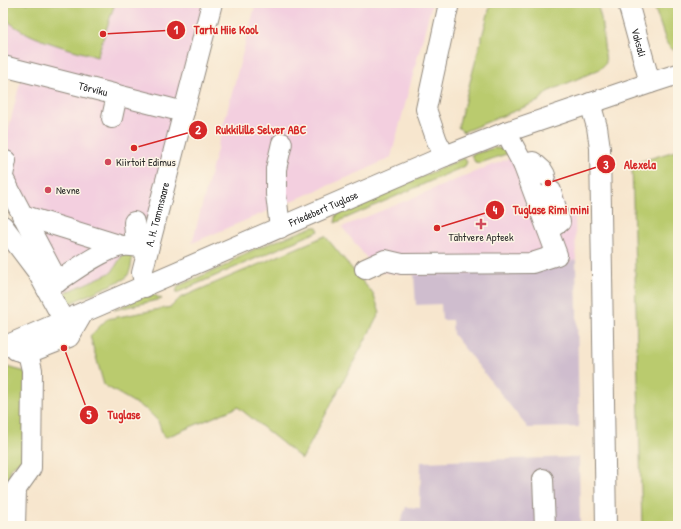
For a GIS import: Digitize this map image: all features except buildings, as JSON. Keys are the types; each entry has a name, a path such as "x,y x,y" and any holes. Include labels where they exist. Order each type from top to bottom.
{"street":[{"name":"A. H. Tammsaare","path":"145,287 142,273 145,248 184,112 212,3"},
{"path":"445,156 437,141 426,109 449,3"},
{"name":"Vaksali","path":"628,3 650,82"},
{"name":"Tõrviku","path":"3,66 184,112"},
{"name":"Friedebert Tuglase","path":"3,347 145,287 445,156 506,132 650,82 678,74"},
{"path":"112,118 118,95"},
{"path":"590,103 600,148 606,526"},
{"path":"365,269 385,260 402,264 532,263 563,259 548,230 522,164 506,132"},
{"path":"280,228 276,194 276,169 282,143"},
{"path":"522,164 532,162 542,170 548,183 560,222 548,230"},
{"path":"4,171 52,285 64,321"},
{"path":"22,215 122,246 145,248"},
{"path":"134,222 135,234 145,248"},
{"path":"3,226 37,271 52,285"},
{"path":"52,285 106,251 122,246"},
{"path":"3,347 28,353 69,337 83,313"},
{"path":"15,526 16,489 31,468 32,370 28,353"},
{"path":"544,479 545,526"}],"shaded area":[{"path":"3,3 212,3 184,112 3,66"},
{"path":"256,3 432,3 391,157 365,170 192,243"},
{"path":"22,74 177,116 149,226 123,254 112,272 58,296 3,152"},
{"path":"526,152 554,177 566,211 575,212 576,260 536,271 419,275 378,272 342,227 482,169"},
{"path":"576,260 579,427 528,428 453,334 452,320 442,320 441,304 416,305 414,275 536,271"},
{"path":"579,457 580,526 399,526 406,507 420,508 421,462"},
{"path":"309,524 399,526 303,526"}],"green space":[{"path":"3,3 115,3 97,57 47,42 22,31 3,16"},
{"path":"491,3 597,3 601,18 606,63 600,69 547,92 539,101 463,132 458,127"},
{"path":"653,3 678,3 678,51 673,50 667,44"},
{"path":"494,148 505,149 509,153 480,163 475,162 471,155"},
{"path":"678,150 678,526 642,526 632,164"},
{"path":"464,158 467,162 465,166 335,223 337,214"},
{"path":"313,227 317,227 319,231 176,293 178,286 227,265 236,258 255,249"},
{"path":"325,236 373,294 380,312 302,459 238,407 164,438 158,421 147,410 104,385 90,336 107,319 171,307 180,298"},
{"path":"123,254 127,254 132,257 129,272 124,279 66,305 58,296 112,272"},
{"path":"149,294 162,299 114,310"},
{"path":"3,366 26,372 24,459 10,468 10,511 3,511"}],"place":[{"name":"Tartu Hiie Kool","path":"103,34"},
{"name":"Rukkilille Selver ABC","path":"134,148"},
{"name":"Kiirtoit Edimus","path":"108,162"},
{"name":"Alexela","path":"548,183"},
{"name":"Nevne","path":"48,190"},
{"name":"Tähtvere Apteek","path":"481,224"},
{"name":"Tuglase Rimi mini","path":"437,228"},
{"name":"Tuglase","path":"64,348"}]}
